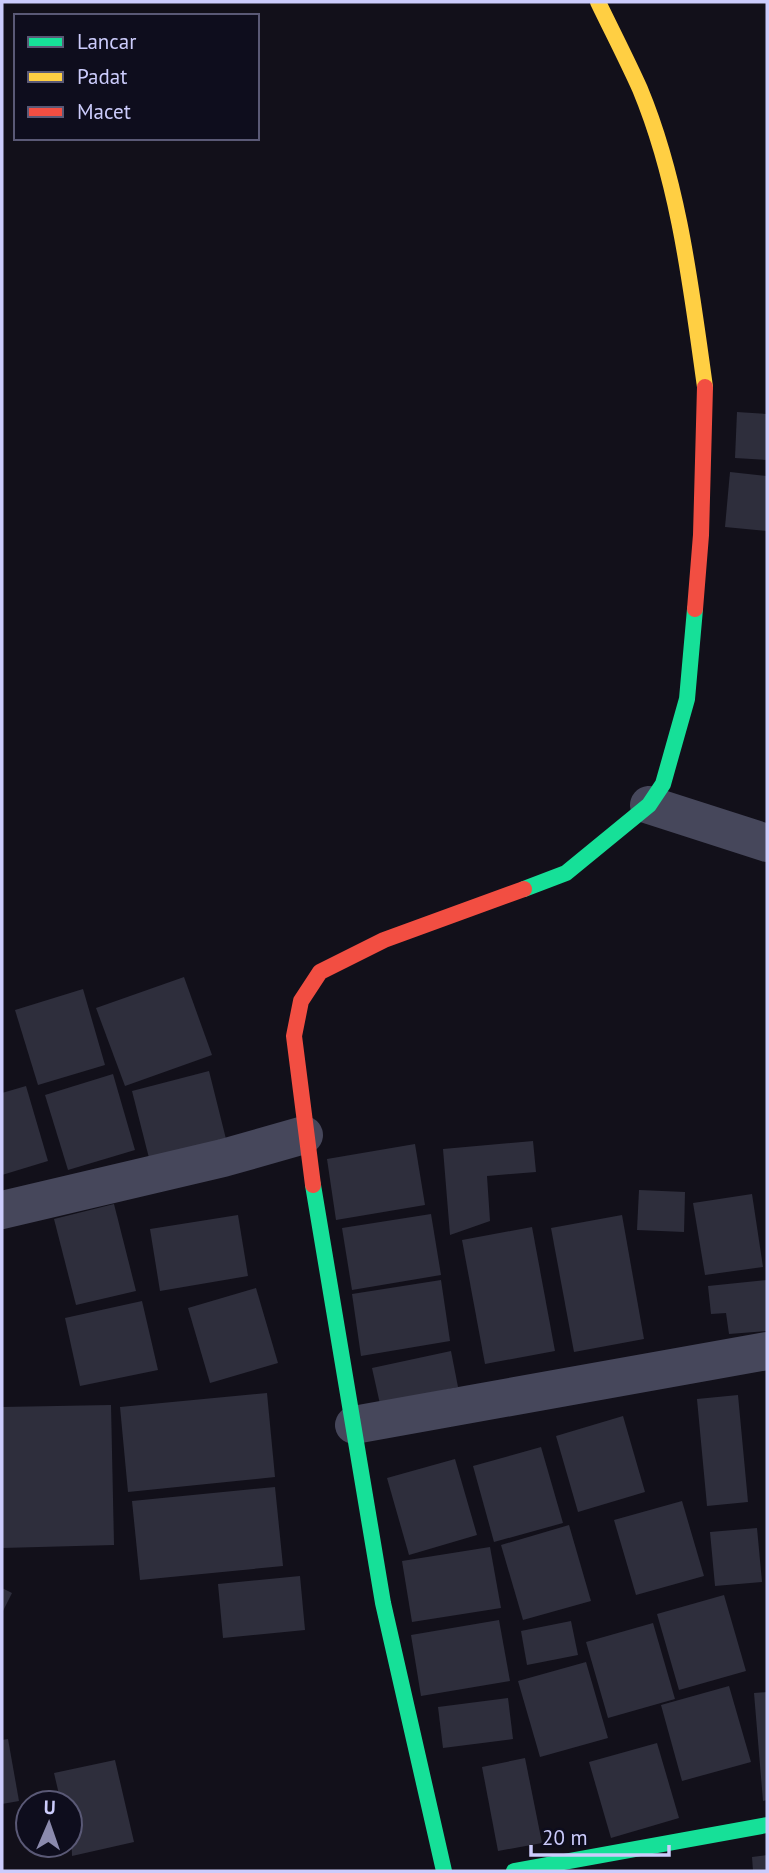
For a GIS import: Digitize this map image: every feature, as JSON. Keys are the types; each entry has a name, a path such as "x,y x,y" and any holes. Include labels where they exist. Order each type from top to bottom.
{"street":[{"path":"444,1871 383,1603 304,1135 294,1036 301,1001 320,972 384,940 566,873 649,805 663,784 687,699 701,535 705,388 690,279 664,165 640,90 598,2"},
{"path":"649,805 767,843"},
{"path":"2,1210 223,1158 304,1135"},
{"path":"354,1425 767,1351"},
{"path":"513,1871 767,1825"}],"building":[{"path":"737,412 767,414 767,460 735,458"},
{"path":"730,472 767,476 767,531 725,527"},
{"path":"184,977 212,1055 125,1086 96,1008"},
{"path":"83,989 105,1065 38,1085 15,1010"},
{"path":"209,1071 226,1139 149,1158 132,1091"},
{"path":"113,1074 135,1150 68,1170 45,1095"},
{"path":"26,1086 48,1161 2,1175 2,1093"},
{"path":"533,1141 536,1172 487,1176 490,1221 450,1235 443,1149"},
{"path":"415,1144 425,1205 336,1220 327,1159"},
{"path":"639,1190 685,1192 684,1232 637,1230"},
{"path":"752,1194 763,1267 705,1275 693,1203"},
{"path":"114,1204 136,1291 76,1305 54,1219"},
{"path":"431,1214 441,1275 352,1290 342,1228"},
{"path":"238,1215 248,1276 160,1291 150,1229"},
{"path":"622,1215 644,1339 574,1352 551,1228"},
{"path":"532,1227 555,1351 485,1364 462,1240"},
{"path":"441,1280 450,1341 361,1356 352,1294"},
{"path":"767,1280 767,1331 729,1334 726,1313 711,1314 708,1286"},
{"path":"256,1288 278,1363 210,1383 188,1308"},
{"path":"142,1301 158,1370 80,1386 65,1318"},
{"path":"451,1351 458,1387 380,1404 372,1368"},
{"path":"267,1393 275,1477 128,1492 120,1407"},
{"path":"738,1395 748,1502 707,1506 697,1399"},
{"path":"111,1405 114,1545 2,1548 2,1407"},
{"path":"623,1416 645,1492 578,1512 556,1436"},
{"path":"541,1447 563,1523 494,1542 473,1466"},
{"path":"455,1459 477,1535 409,1555 387,1478"},
{"path":"275,1487 283,1566 140,1580 132,1501"},
{"path":"682,1501 704,1576 636,1595 614,1520"},
{"path":"569,1525 591,1601 523,1620 501,1545"},
{"path":"757,1528 762,1582 715,1586 710,1532"},
{"path":"490,1547 501,1608 412,1622 402,1561"},
{"path":"300,1576 305,1630 223,1638 218,1584"},
{"path":"2,1588 12,1593 2,1613"},
{"path":"724,1595 746,1671 679,1690 657,1614"},
{"path":"499,1620 510,1681 421,1696 411,1635"},
{"path":"571,1621 578,1655 527,1665 521,1631"},
{"path":"653,1623 675,1699 608,1718 586,1642"},
{"path":"586,1662 608,1738 540,1757 518,1681"},
{"path":"729,1686 751,1762 682,1781 661,1705"},
{"path":"767,1692 767,1800 763,1801 754,1693"},
{"path":"508,1698 513,1739 443,1748 438,1707"},
{"path":"8,1739 17,1789 14,1789 14,1802 2,1804 2,1740"},
{"path":"657,1743 679,1818 611,1838 589,1762"},
{"path":"525,1758 542,1843 498,1851 482,1767"},
{"path":"115,1760 134,1842 84,1853 84,1789 58,1789 54,1773"},
{"path":"767,1855 767,1871 753,1871 752,1857"}],"traffic: fast":[{"path":"524,889 566,873 649,805 663,784 687,699 695,609"},
{"path":"313,1185 383,1603 444,1871"},
{"path":"514,1871 767,1825"}],"traffic: slow":[{"path":"598,2 640,89 665,161 682,236 705,387"}],"traffic: jam":[{"path":"695,609 701,535 705,387"},
{"path":"313,1185 294,1036 301,1001 320,972 384,940 524,889"}]}
